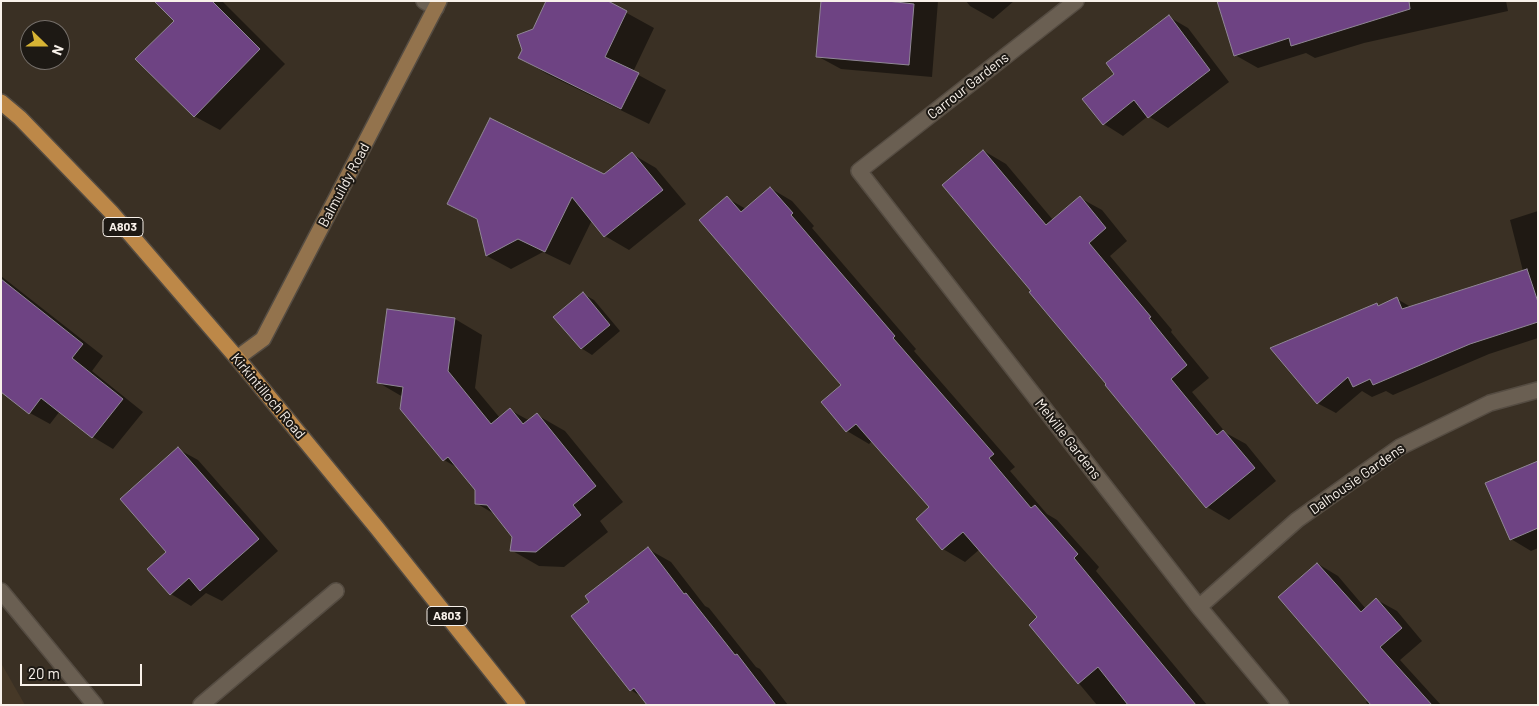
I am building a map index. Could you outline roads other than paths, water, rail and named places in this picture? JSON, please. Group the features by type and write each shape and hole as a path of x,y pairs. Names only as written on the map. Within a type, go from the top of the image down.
{"main road":[{"name":"Kirkintilloch Road","path":"1,102 20,118 110,212 237,358 377,528 518,705"}],"street":[{"name":"Carrour Gardens","path":"859,171 1076,1"},
{"name":"Balmuildy Road","path":"237,358 263,339 433,4"},
{"name":"Melville Gardens","path":"859,171 1199,607 1281,705"},
{"name":"Dalhousie Gardens","path":"1199,607 1297,520 1400,447 1490,403 1538,390"},
{"path":"1,591 95,705"},
{"path":"201,705 336,591"}]}
